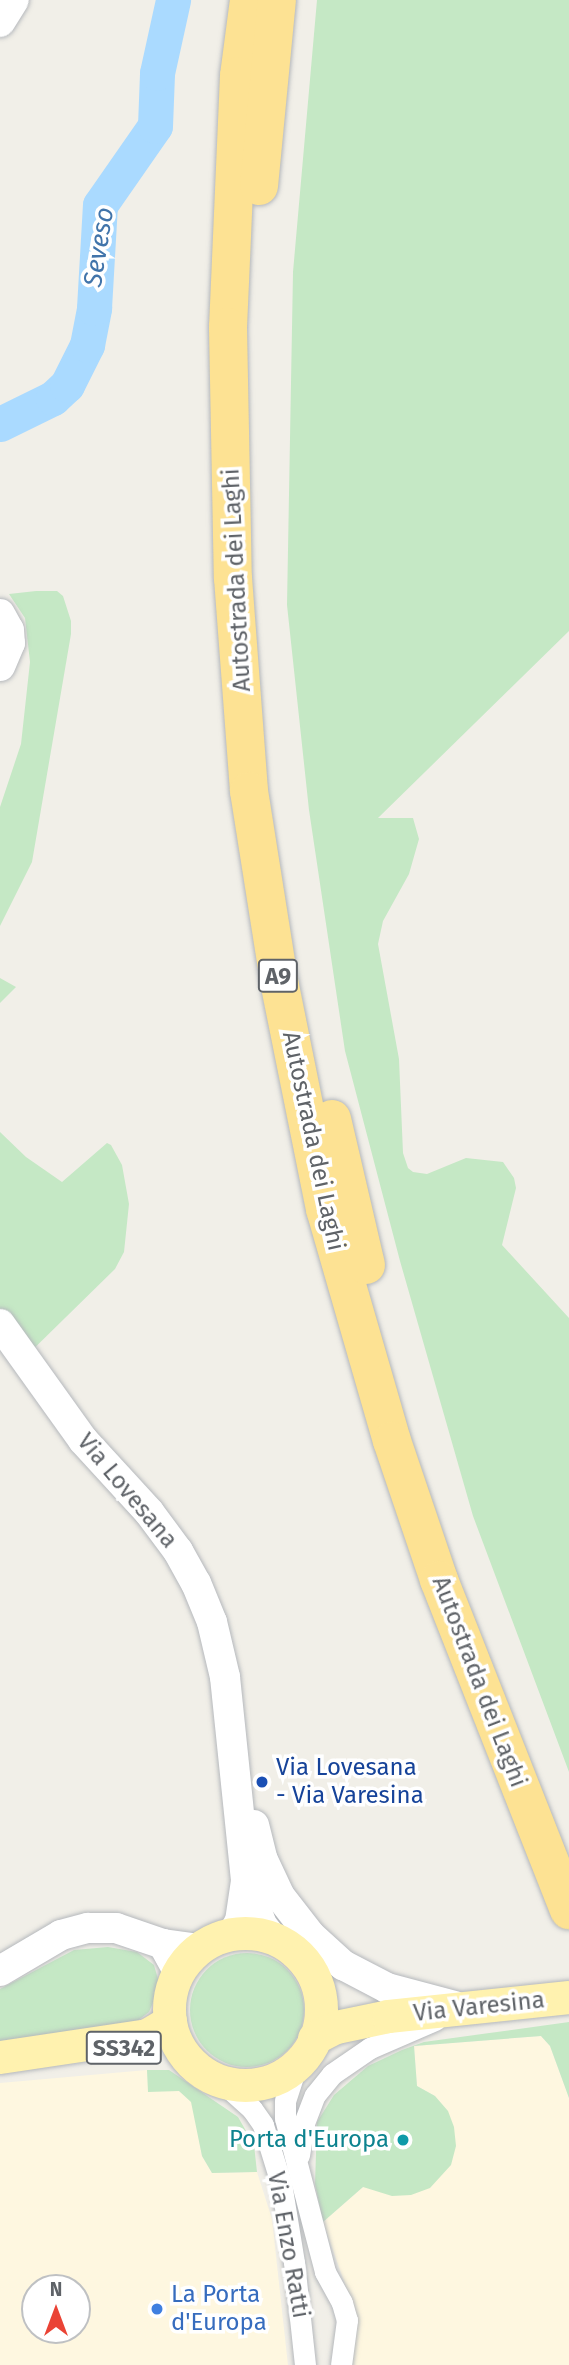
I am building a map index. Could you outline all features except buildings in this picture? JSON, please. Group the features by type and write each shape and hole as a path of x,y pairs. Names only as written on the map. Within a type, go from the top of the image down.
{"highway":[{"name":"Autostrada dei Laghi","path":"249,0 239,76 228,327 233,578 250,791 279,981 325,1209 393,1441 439,1580 569,1910"},
{"name":"Autostrada dei Laghi","path":"277,0 260,177 253,412 264,660 276,786 300,961 362,1250 409,1419 463,1580 569,1848"}],"main road":[{"path":"257,1934 272,1938 304,1961 317,1984 321,2014 305,2051 275,2078 249,2085 222,2082 191,2063 176,2036 170,1996 188,1961 214,1939 257,1934"},
{"name":"Via Varesina","path":"317,1984 337,2003 388,2016"},
{"name":"Via Varesina","path":"305,2051 336,2028 388,2016 569,1997"},
{"name":"SS342","path":"0,2057 64,2050 147,2035 176,2036"}],"street":[{"path":"0,22 14,0"},
{"path":"0,614 9,630 10,643 0,666"},
{"name":"Via Lovesana","path":"0,1324 83,1440 149,1512 178,1551 196,1583 212,1622 225,1677 246,1881 240,1921 232,1935"},
{"path":"231,1726 263,1860 279,1895 310,1935 343,1965 387,1988 465,2008"},
{"name":"Via Lovesana","path":"246,1881 262,1925 272,1938"},
{"path":"0,1972 61,1935 88,1928 116,1928 163,1944 188,1961"},
{"name":"Via Enzo Ratti","path":"299,2171 304,2123 315,2095 332,2074 370,2048 465,2008"},
{"name":"Via Enzo Ratti","path":"304,2342 312,2348 343,2355 347,2320 342,2303 325,2272 285,2118 285,2100 305,2051"},
{"name":"Via Enzo Ratti","path":"222,2082 252,2109 263,2125 287,2216 306,2365"}],"shaded area":[{"path":"541,2036 550,2046 569,2098 569,2365 349,2365 357,2318 323,2222 363,2187 435,2096 417,2086 414,2046"},
{"path":"147,2070 149,2091 179,2091 192,2102 202,2156 212,2173 257,2172 272,2219 288,2365 0,2365 0,2083"}],"green space":[{"path":"317,0 569,0 569,631 378,818 413,818 419,839 409,874 383,921 378,944 399,1059 403,1153 408,1168 413,1172 427,1174 466,1158 503,1162 514,1178 516,1188 502,1245 569,1318 569,1772 473,1516 400,1261 345,1051 309,810 287,605 293,272"},
{"path":"57,591 63,596 71,621 71,634 32,862 0,926 0,807 21,744 30,662 25,618 9,594"},
{"path":"0,978 16,987 0,1003"},
{"path":"0,1132 26,1157 62,1182 107,1143 111,1145 122,1165 129,1204 124,1252 115,1269 15,1367 0,1342"},
{"path":"108,1947 137,1952 154,1965 160,1986 149,2012 129,2027 0,2044 0,1989 74,1950"},
{"path":"247,1953 269,1957 288,1969 300,1988 304,2010 300,2032 288,2051 269,2063 247,2067 225,2063 206,2051 194,2032 190,2010 194,1988 206,1969 225,1957"},
{"path":"569,2022 569,2098 550,2046 541,2036 414,2046 417,2086 435,2096 448,2111 454,2127 456,2146 451,2165 430,2188 411,2195 392,2196 363,2187 323,2222 315,2184 317,2122 334,2095 368,2066 402,2050 424,2042"},
{"path":"147,2070 169,2070 238,2117 254,2145 257,2172 212,2173 202,2156 191,2102 179,2091 148,2092"}],"waterway":[{"name":"Seveso","path":"0,424 53,398 67,385 87,345 94,308 100,205 155,126 157,73 173,0"}],"place":[{"name":"Via Lovesana - Via Varesina","path":"262,1782"},
{"name":"Porta d'Europa","path":"403,2140"},
{"name":"La Porta d'Europa","path":"157,2309"}]}
